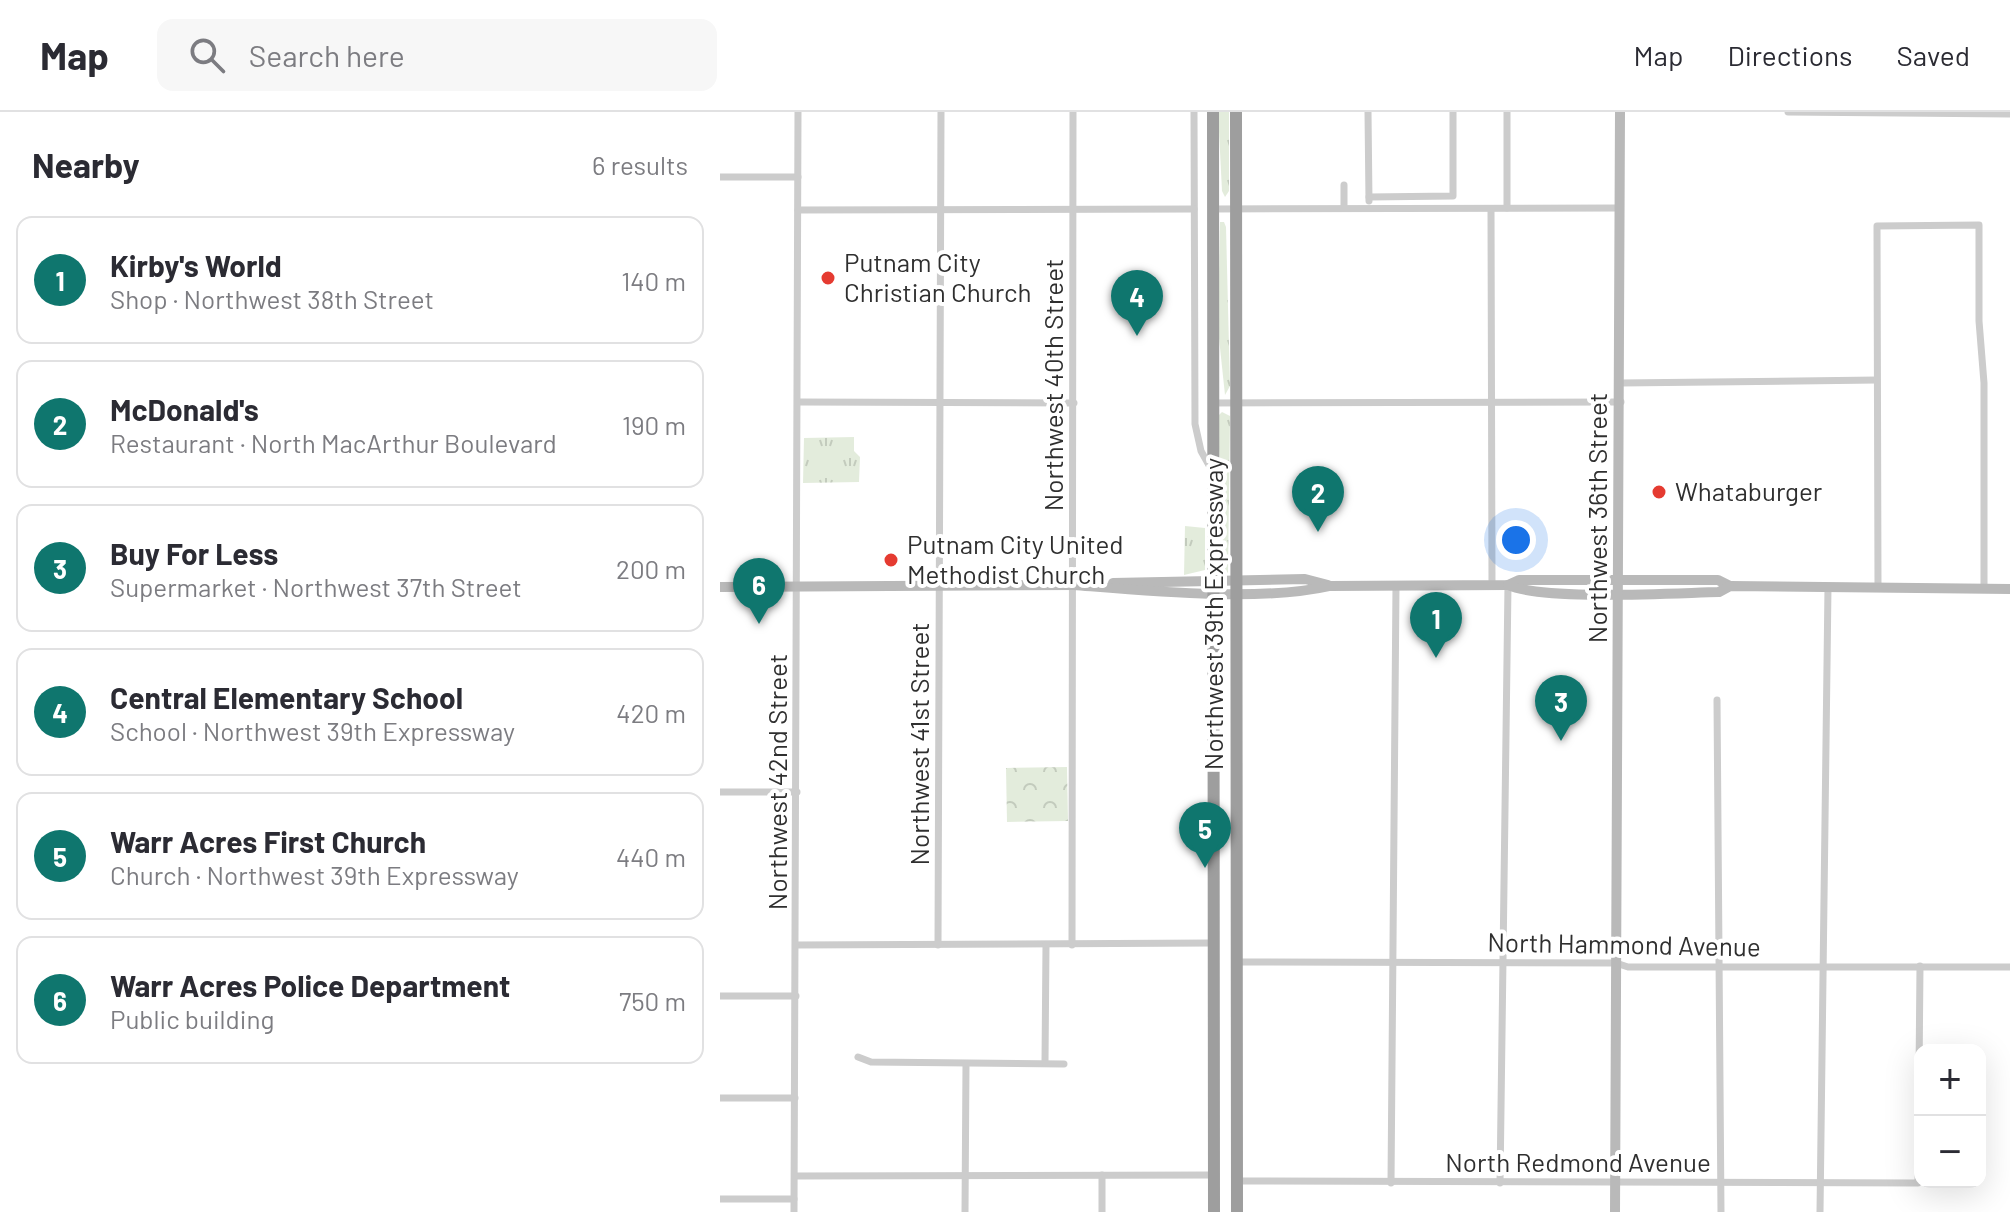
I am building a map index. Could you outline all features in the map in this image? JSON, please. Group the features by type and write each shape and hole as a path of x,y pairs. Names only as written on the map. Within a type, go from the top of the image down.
{"highway":[{"name":"Northwest 39th Expressway","path":"1213,112 1214,1212"},
{"name":"Northwest 39th Expressway","path":"1236,112 1237,1212"},
{"path":"1213,943 1236,943"},
{"path":"1213,962 1237,962"},
{"path":"1214,1064 1237,1065"},
{"path":"1213,1175 1237,1181"}],"main road":[{"name":"Northwest 36th Street","path":"1615,1212 1621,592 1620,112"},
{"path":"720,587 1236,585 1305,592 1330,586 1508,585 1519,580 1621,578 1718,580 1730,586 2010,589"},
{"path":"1508,585 1520,591 1621,592 1719,592 1730,586"}],"street":[{"name":"Northwest 42nd Street","path":"794,1212 799,586 798,112"},
{"name":"Northwest 41st Street","path":"938,945 941,112"},
{"name":"Northwest 40th Street","path":"1072,945 1073,112"},
{"name":"Northwest 39th Expressway","path":"1194,112 1195,424 1201,451 1212,470"},
{"path":"1368,112 1369,208"},
{"path":"1453,112 1453,209"},
{"path":"1507,112 1507,208"},
{"path":"1788,112 2010,114"},
{"path":"720,177 798,177"},
{"path":"1344,185 1344,208"},
{"path":"1369,197 1453,196"},
{"path":"1214,209 1620,208"},
{"path":"798,210 1194,209"},
{"path":"1491,209 1492,585"},
{"path":"1878,588 1877,226 1979,225 1979,321 1984,383 1984,588"},
{"path":"1621,383 1877,380"},
{"path":"799,402 1074,403"},
{"path":"1212,403 1621,402"},
{"path":"1391,1183 1396,585"},
{"path":"1500,1183 1508,585"},
{"path":"1820,1212 1828,587"},
{"path":"1717,700 1721,1212"},
{"path":"720,792 797,792"},
{"path":"796,945 1213,943"},
{"path":"1045,1063 1046,945"},
{"name":"North Hammond Avenue","path":"1237,962 1616,963 1628,967 1823,969 2010,967"},
{"name":"North Redmond Avenue","path":"1237,1181 1918,1183 1920,966"},
{"path":"720,996 796,996"},
{"path":"858,1057 871,1062 1064,1064"},
{"path":"965,1212 966,1064"},
{"path":"720,1098 795,1098"},
{"path":"1102,1175 1102,1212"},
{"path":"795,1176 1213,1175"},
{"path":"720,1199 794,1199"}],"green space":[{"path":"1218,112 1229,112 1229,191 1225,197 1222,191"},
{"path":"1220,222 1224,222 1226,227 1230,386 1225,395 1218,329"},
{"path":"1222,412 1230,416 1228,573 1223,568 1218,416"},
{"path":"854,437 854,451 860,457 859,482 803,483 804,438"},
{"path":"1185,526 1205,528 1205,570 1184,575"},
{"path":"1067,767 1068,821 1007,822 1006,768"}],"place":[{"name":"Putnam City Christian Church","path":"828,278"},
{"name":"Central Elementary School","path":"1137,336"},
{"name":"Whataburger","path":"1659,492"},
{"name":"McDonald's","path":"1318,532"},
{"name":"Putnam City United Methodist Church","path":"891,560"},
{"name":"Warr Acres Police Department","path":"759,624"},
{"name":"Kirby's World","path":"1436,658"},
{"name":"Buy For Less","path":"1561,741"},
{"name":"Warr Acres First Church","path":"1205,868"}]}
